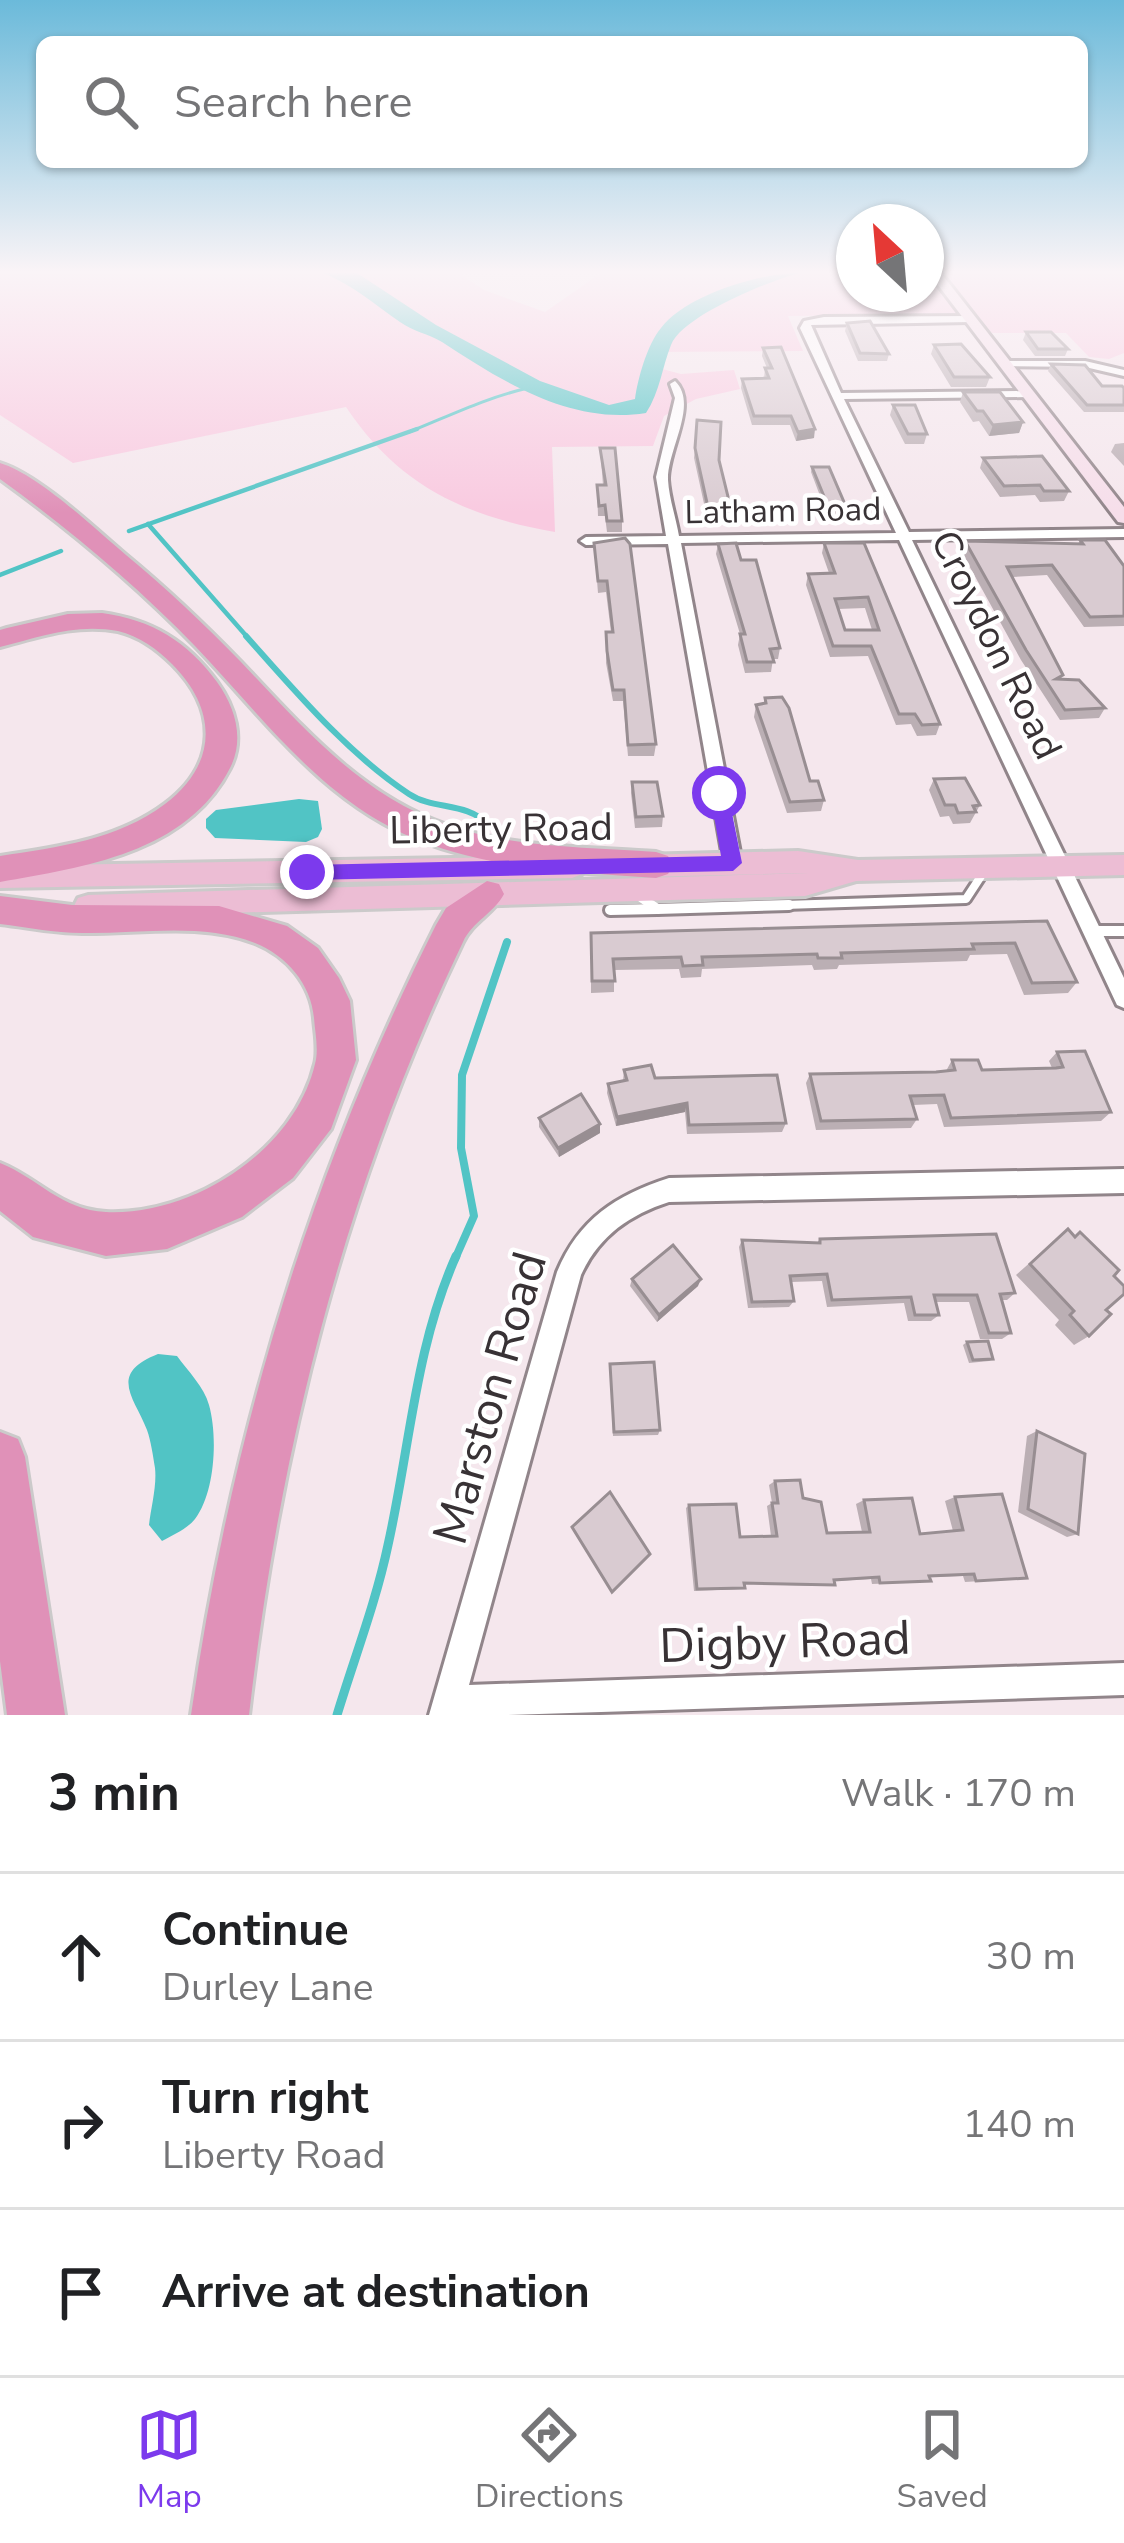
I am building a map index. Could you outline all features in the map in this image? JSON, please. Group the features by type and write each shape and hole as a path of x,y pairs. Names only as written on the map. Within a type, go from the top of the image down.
{"highway":[{"path":"0,469 124,565 206,641 307,753 368,802 471,844 656,865"},
{"path":"0,639 76,621 119,623 149,633 176,652 205,684 220,709 225,736 209,778 184,805 149,830 97,851 0,873"},
{"path":"220,1715 234,1598 310,1278 337,1196 448,934 458,918 487,893"},
{"path":"0,909 76,919 179,918 264,932 300,953 321,979 337,1034 329,1080 306,1129 266,1174 212,1211 147,1232 86,1234 33,1217 0,1184"},
{"path":"0,1457 36,1715"}],"main road":[{"name":"Liberty Road","path":"0,873 798,861 858,871 1124,865"},
{"name":"Liberty Road","path":"0,909 487,893 619,900 805,885 858,871"}],"street":[{"name":"Croydon Road","path":"817,353 1065,866 1124,999"},
{"path":"995,353 1124,518"},
{"path":"1003,363 1084,364 1124,373"},
{"path":"675,384 680,398 662,477 733,863"},
{"path":"838,396 1028,394"},
{"name":"Latham Road","path":"586,541 1124,533"},
{"name":"Marston Road","path":"448,1708 569,1272 581,1244 616,1211 669,1190 1124,1181"},
{"name":"Digby Road","path":"448,1708 1124,1679"}],"lane":[{"path":"619,900 657,909 966,899 987,868"},
{"path":"619,900 657,909"},
{"path":"1095,932 1124,931"}],"shaded area":[{"path":"0,353 650,353 647,365 681,374 734,370 740,389 696,399 664,416 653,446 552,447 555,532 491,517 436,493 388,457 346,407 73,463 0,415"},
{"path":"1085,353 1124,353 1109,359 1089,357"}],"water":[{"path":"459,353 488,353 540,381 609,405 635,399 648,353 669,353 646,413 591,413 539,397"},
{"path":"299,799 318,801 322,829 318,837 306,842 215,838 206,828 206,819 216,810"},
{"path":"158,1354 177,1356 203,1392 212,1418 214,1448 202,1508 188,1526 162,1541 149,1525 155,1489 151,1444 129,1388 133,1370"}],"building":[{"path":"765,353 784,353 815,429 798,432 791,416 754,416 742,379 769,378 765,368 772,368"},
{"path":"939,353 969,353 990,377 954,377"},
{"path":"1051,364 1085,365 1102,386 1124,388 1124,405 1087,405"},
{"path":"963,392 1000,392 1023,422 993,425"},
{"path":"893,405 915,405 927,434 908,434"},
{"path":"697,420 721,422 719,460 731,509 709,512 695,448"},
{"path":"600,448 615,448 622,521 607,521 605,505 599,506 597,485 606,485"},
{"path":"1042,456 1069,491 1044,491 1040,485 1004,486 983,458"},
{"path":"812,467 829,467 850,516 832,516"},
{"path":"625,538 630,544 656,744 628,745 624,690 613,690 607,651 606,632 613,632 607,581 598,581 594,543"},
{"path":"1080,540 1105,540 1124,566 1124,616 1090,617 1052,565 1007,567 1063,675 1056,679 1079,680 1105,708 1065,710 965,541 1083,544"},
{"path":"736,543 741,560 756,560 780,648 770,649 774,662 747,662 740,634 745,634 718,544"},
{"path":"824,543 864,543 940,724 922,725 915,714 899,714 871,646 833,646 808,574 835,573","holes":["868,597 879,630 845,630 835,599"]},
{"path":"782,697 810,781 818,781 824,800 790,802 756,705 766,703 765,698"},
{"path":"965,778 980,805 973,806 976,812 958,813 955,805 945,805 934,779"},
{"path":"632,782 657,782 663,816 636,817"},
{"path":"1047,921 1077,982 1032,983 1015,943 972,944 974,949 841,953 842,958 818,958 817,954 702,957 703,965 683,966 681,957 613,959 615,981 592,981 591,933"},
{"path":"1085,1051 1111,1112 951,1118 944,1095 910,1096 917,1119 821,1121 810,1074 955,1070 952,1060 978,1060 982,1070 1056,1068 1063,1067 1057,1052"},
{"path":"651,1065 655,1078 777,1075 786,1123 689,1125 687,1103 617,1117 608,1084 627,1080 624,1070"},
{"path":"581,1094 600,1124 558,1148 539,1118"},
{"path":"1068,1229 1075,1237 1080,1232 1119,1270 1114,1276 1124,1286 1124,1294 1106,1310 1111,1314 1089,1336 1070,1315 1074,1311 1030,1264"},
{"path":"996,1234 1015,1293 1000,1294 1011,1333 989,1333 977,1295 934,1295 939,1315 915,1315 911,1297 832,1300 827,1274 790,1276 794,1301 752,1302 742,1240 820,1243 820,1239"},
{"path":"673,1245 701,1279 659,1315 632,1279"},
{"path":"988,1341 993,1359 973,1360 967,1342"},
{"path":"654,1362 660,1430 614,1432 610,1364"},
{"path":"1037,1431 1085,1454 1078,1534 1028,1509"},
{"path":"800,1480 803,1498 821,1502 827,1533 870,1532 864,1500 912,1498 920,1534 963,1530 955,1497 1002,1494 1027,1578 976,1581 974,1574 880,1583 879,1577 834,1580 835,1585 744,1583 745,1588 697,1589 689,1505 736,1504 740,1537 777,1536 772,1503 778,1503 775,1481"},
{"path":"610,1492 650,1554 612,1592 572,1527"}],"waterway":[{"path":"412,431 528,388"},
{"path":"412,431 417,429"},
{"path":"148,524 412,431"},
{"path":"129,531 148,524"},
{"path":"148,524 249,639"},
{"path":"0,575 61,551"},
{"path":"246,636 323,720 386,778 418,799 470,812 487,824"},
{"path":"455,1259 474,1216 461,1148 462,1075 507,942"},
{"path":"337,1715 383,1566 422,1362 456,1256"}],"route":[{"path":"307,872 733,863 719,793"}]}
